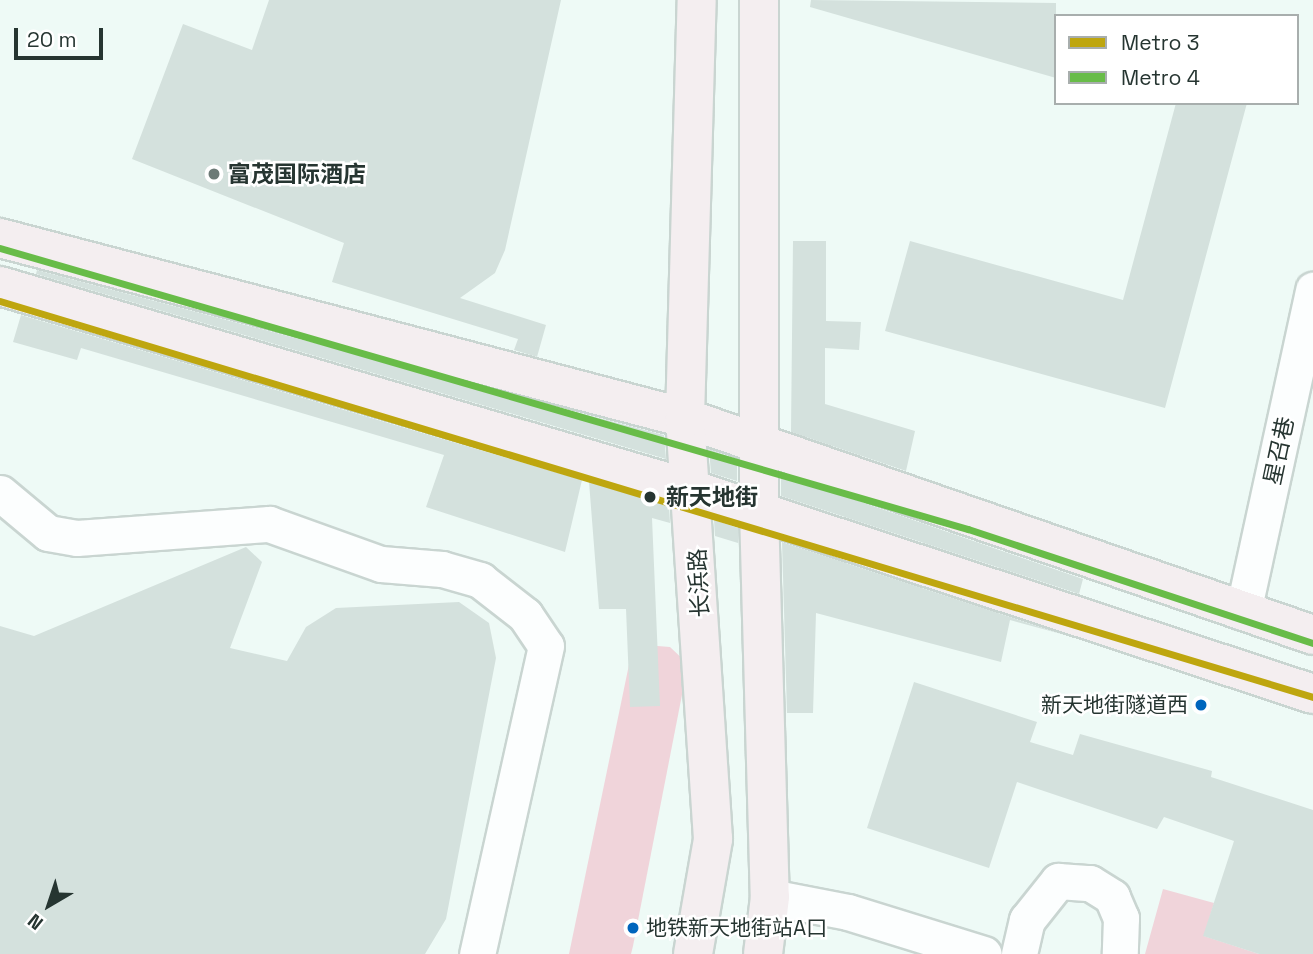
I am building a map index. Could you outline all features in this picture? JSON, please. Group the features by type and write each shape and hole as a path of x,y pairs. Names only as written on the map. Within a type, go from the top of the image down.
{"main road":[{"name":"长浜路","path":"693,954 713,839 694,490 685,418 697,0"},
{"path":"759,0 764,447 759,511 770,897 762,954"},
{"path":"0,238 685,418 1313,635"},
{"path":"0,286 694,490 1313,694"}],"street":[{"name":"星召巷","path":"1243,612 1313,290"},
{"path":"0,493 48,533 77,538 269,524 381,564 442,569 480,580 525,615 546,646 477,954"},
{"path":"1019,954 1027,920 1058,881 1090,883 1112,897 1121,918 1120,954"},
{"path":"770,897 848,912 984,954"}],"shaded area":[{"path":"645,645 670,647 688,664 633,946 631,954 569,954 631,655"},
{"path":"1163,889 1214,903 1204,936 1259,954 1145,954"}],"building":[{"path":"269,0 561,0 505,250 495,273 460,298 546,325 537,357 514,350 518,339 332,282 344,243 132,159 183,24 252,50"},
{"path":"811,0 1056,3 1054,77 810,7"},
{"path":"1175,105 1246,105 1165,408 885,331 910,241 1123,300"},
{"path":"793,241 826,241 826,321 861,322 859,350 825,348 825,404 915,431 906,471 791,432"},
{"path":"37,270 664,435 666,459 36,274"},
{"path":"21,315 582,480 565,552 426,507 444,455 81,348 77,360 13,342"},
{"path":"709,449 737,459 737,481 711,473"},
{"path":"781,474 1083,579 1079,594 781,496"},
{"path":"589,482 669,506 670,523 652,518 660,706 630,707 626,609 599,609"},
{"path":"714,520 738,528 738,543 715,536"},
{"path":"782,542 1065,635 1010,620 1001,662 816,613 813,713 787,713"},
{"path":"246,547 262,562 230,648 287,661 306,627 336,608 459,602 489,623 496,658 446,919 425,954 0,954 0,626 34,636"},
{"path":"914,682 1037,722 1030,742 1073,755 1080,734 1212,771 1211,777 1313,810 1313,954 1259,954 1203,936 1234,841 1164,817 1157,829 1017,782 989,868 867,828"}],"metro line":[{"name":"4","path":"0,248 968,529 1313,643"},
{"name":"3","path":"0,301 1313,697"}],"place":[{"name":"富茂国际酒店","path":"214,174"},
{"name":"新天地街","path":"650,497"},
{"name":"新天地街隧道西","path":"1201,705"},
{"name":"地铁新天地街站A口","path":"633,928"}]}
